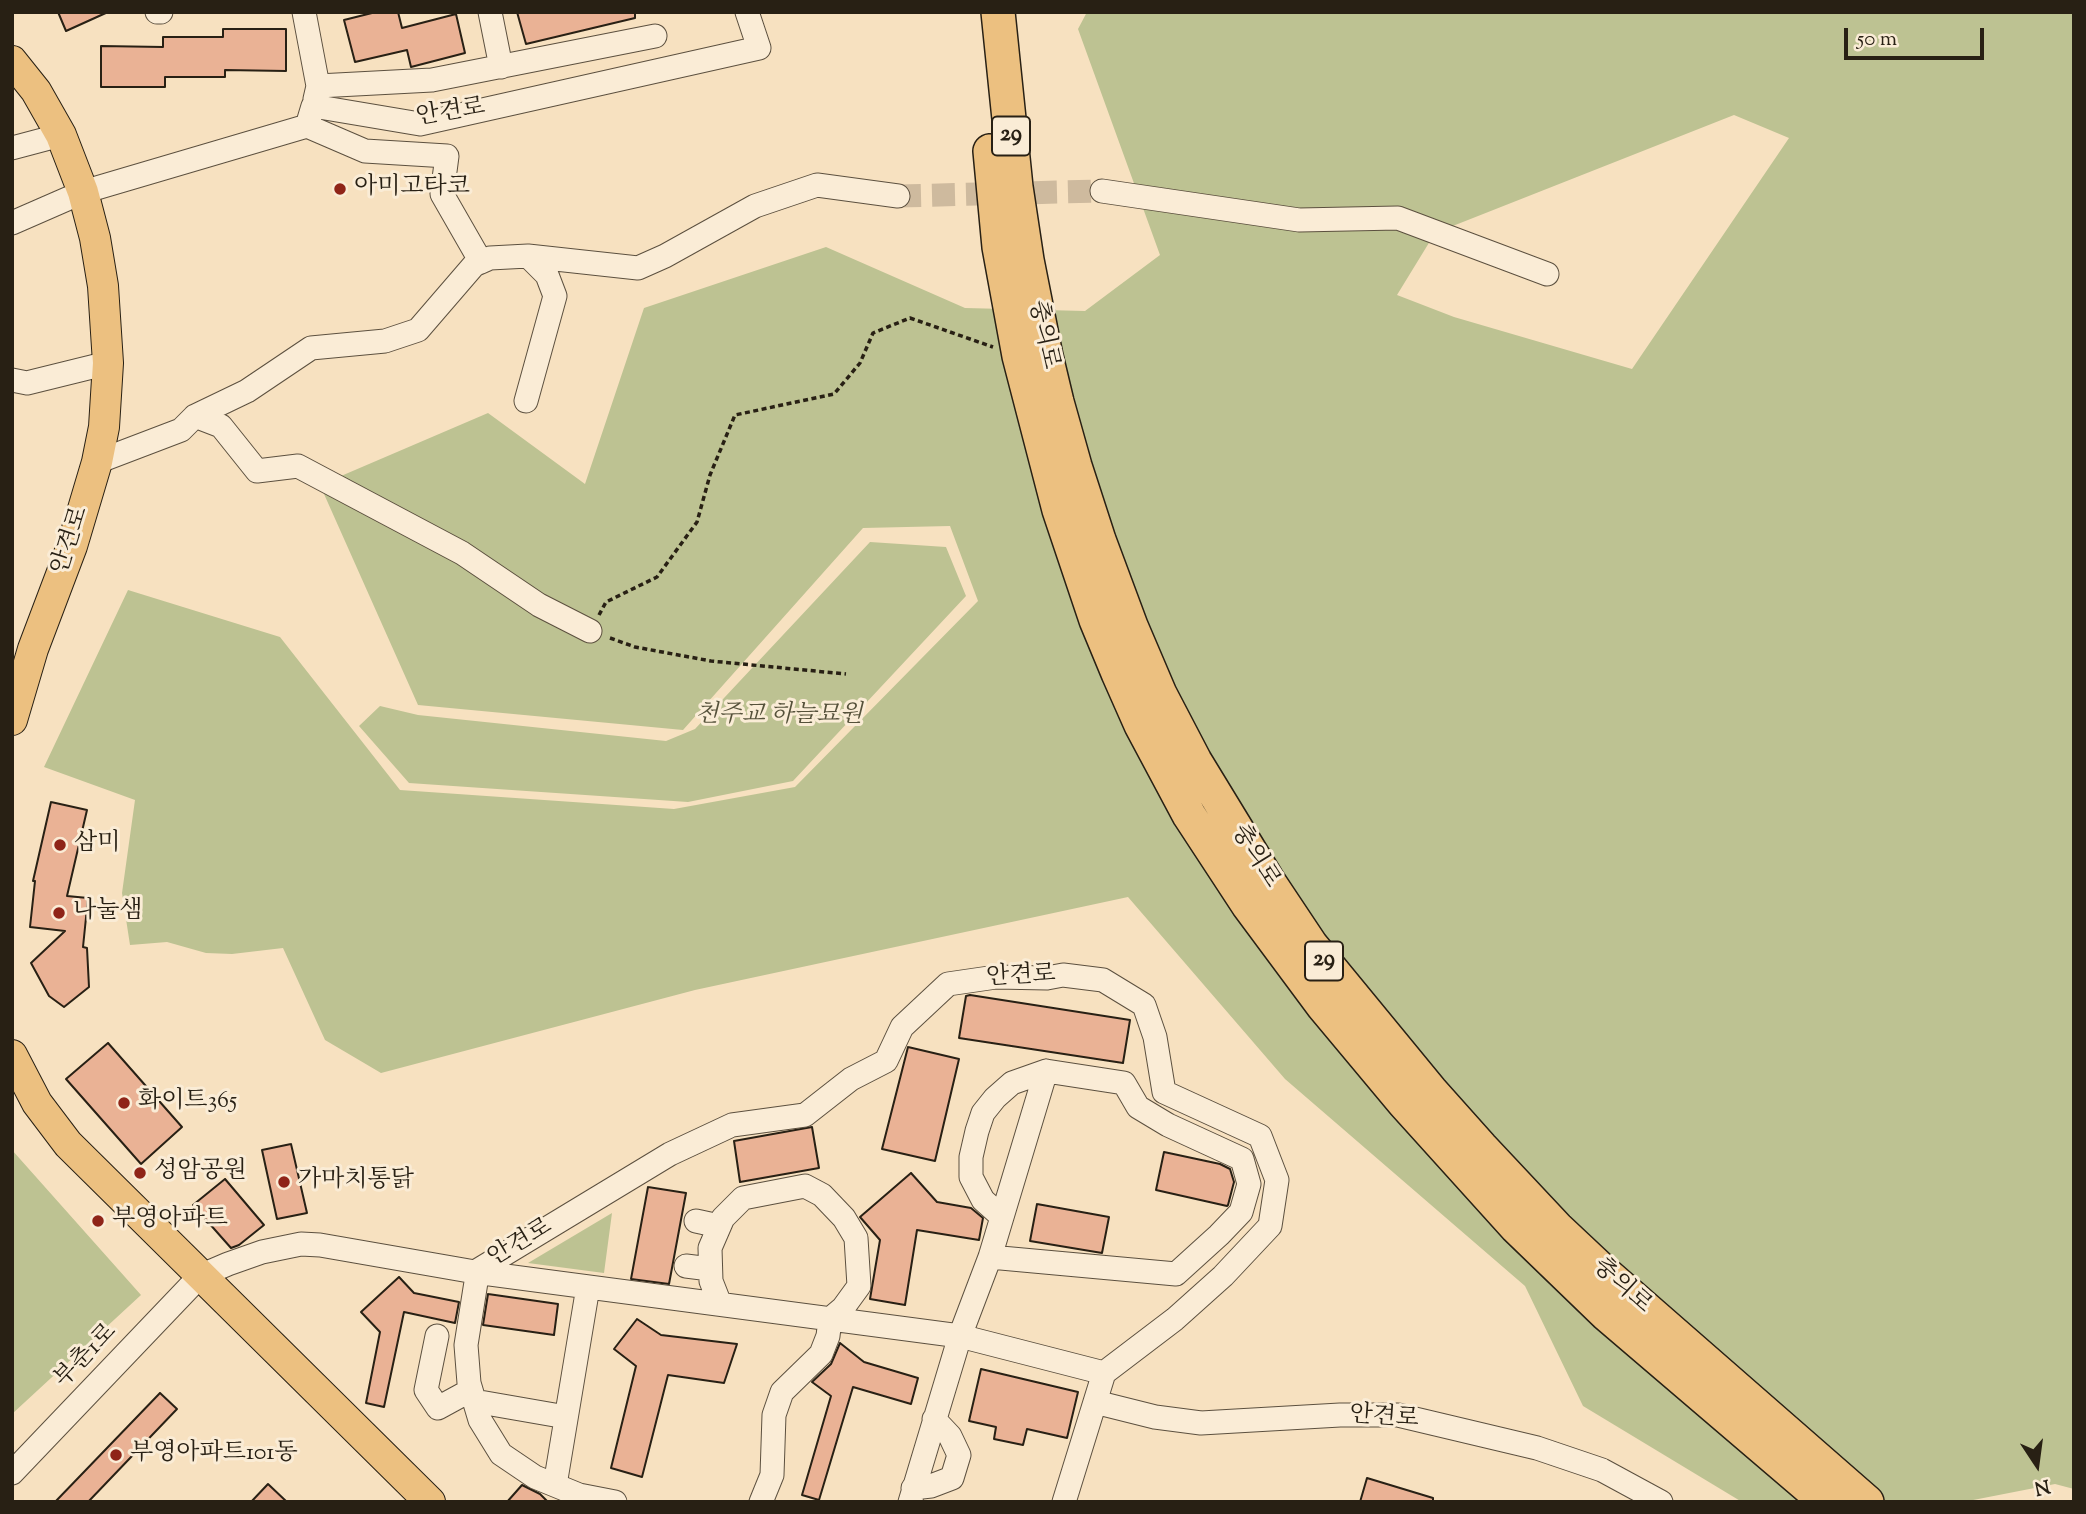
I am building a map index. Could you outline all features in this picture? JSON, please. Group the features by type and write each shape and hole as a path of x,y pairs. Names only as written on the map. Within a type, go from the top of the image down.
{"highway":[{"name":"충의로","path":"976,12 999,247 1019,356 1062,521 1096,620 1118,673 1141,725 1189,815 1270,936 1356,1047 1516,1227 1606,1314 1826,1502"},
{"name":"충의로","path":"998,12 1024,236 1054,390 1075,466 1131,626 1160,694 1195,761 1311,945 1431,1091 1481,1147 1557,1228 1606,1274 1867,1502"}],"main road":[{"name":"안견로","path":"12,61 36,91 61,135 83,191 103,286 108,363 104,427 97,462 72,546 33,649 12,720"},
{"path":"12,1055 20,1088 68,1144 430,1502"}],"street":[{"path":"304,12 313,106 365,151 447,156 442,194 481,262"},
{"path":"490,12 501,67"},
{"name":"안견로","path":"83,191 313,106 420,124 759,48 747,12"},
{"path":"313,106 432,79 655,36"},
{"path":"12,148 61,135"},
{"path":"97,462 181,430 195,416 247,391 311,348 385,341 418,330 474,265 490,258 528,256 638,268 666,256 755,206 817,186 898,196"},
{"path":"12,223 83,191"},
{"path":"1102,191 1299,220 1398,218 1547,274"},
{"path":"526,401 555,296 547,275 528,256"},
{"path":"12,380 27,383 108,363"},
{"path":"195,416 221,426 257,471 298,466 462,552 539,605 590,631"},
{"name":"안견로","path":"200,1276 262,1252 310,1244 475,1272 960,1336 1104,1373 1175,1320 1223,1276 1270,1226 1277,1180 1260,1136 1164,1092 1155,1037 1144,1005 1103,981 1063,975 1047,978 996,977 948,984 902,1027 886,1061 851,1079 805,1115 732,1125 670,1154 475,1272"},
{"path":"911,1495 960,1336 990,1257 1046,1071"},
{"path":"990,1257 1175,1274 1219,1236 1241,1212 1249,1184 1242,1159 1168,1125 1138,1107 1124,1083 1046,1071 1012,1083 983,1113 977,1131 971,1157 971,1177 984,1199 1002,1217"},
{"path":"720,1304 710,1281 710,1248 723,1218 743,1198 805,1186 822,1195 844,1218 856,1238 859,1286 844,1308 830,1319 828,1336 821,1354 782,1392 774,1415 772,1475 761,1502"},
{"path":"696,1221 719,1226"},
{"path":"686,1266 710,1269"},
{"path":"475,1272 476,1282 466,1345 472,1395 480,1420 501,1454 535,1477 579,1495 608,1501"},
{"name":"부춘1로","path":"12,1473 200,1276"},
{"path":"555,1485 588,1287"},
{"path":"437,1336 422,1365 426,1390 438,1408 472,1395 566,1417"},
{"path":"1064,1502 1104,1373"},
{"name":"안견로","path":"1095,1402 1155,1417 1201,1423 1340,1415 1398,1415 1537,1448 1602,1470 1661,1502"},
{"path":"911,1495 952,1478 956,1466 959,1455 950,1436 934,1419"}],"path":[{"path":"846,674 711,661 635,647 590,631 606,602 657,578 697,522 710,475 735,415 834,394 860,363 873,333 910,318 1019,356"}],"green space":[{"path":"1087,12 2074,12 2074,1489 2055,1484 1963,1502 1742,1502 1583,1406 1525,1286 1285,1079 1128,897 695,990 381,1073 325,1040 283,948 232,954 206,953 167,942 130,945 122,893 135,800 44,767 128,590 280,637 400,790 674,809 795,787 978,601 950,526 863,528 683,730 418,705 320,485 488,413 585,484 644,308 826,247 965,308 1085,311 1160,255 1078,29","holes":["1734,115 1789,138 1632,369 1454,317 1397,295 1435,233"]},
{"name":"천주교 하늘묘원","path":"870,542 946,547 966,596 793,781 688,802 409,783 359,726 380,706 418,715 666,741 695,729"},
{"path":"12,1150 141,1295 12,1414"},
{"path":"612,1213 604,1273 528,1263"}],"building":[{"path":"58,12 108,12 66,31"},
{"path":"376,12 398,12 402,28 456,14 465,53 411,67 407,50 355,62 344,20"},
{"path":"517,12 635,12 635,18 526,44"},
{"path":"223,29 286,29 286,71 225,70 225,77 165,77 165,87 101,87 101,46 163,47 163,37 223,37"},
{"path":"51,802 87,810 67,896 88,898 83,947 87,948 89,987 64,1007 49,996 31,963 65,931 30,927 33,881"},
{"path":"966,996 1130,1020 1123,1063 959,1038"},
{"name":"화이트365","path":"108,1043 182,1127 141,1164 66,1079"},
{"path":"908,1047 959,1059 935,1161 882,1149"},
{"path":"812,1127 819,1168 740,1182 734,1141"},
{"name":"가마치통닭","path":"291,1144 307,1213 277,1219 262,1150"},
{"path":"1164,1152 1220,1164 1230,1169 1234,1182 1228,1205 1156,1190"},
{"path":"911,1173 937,1202 971,1208 983,1218 979,1240 917,1230 905,1305 870,1299 880,1240 860,1217"},
{"path":"225,1179 264,1225 239,1245 231,1248 193,1205"},
{"path":"648,1187 686,1193 669,1284 631,1279"},
{"path":"1037,1204 1109,1217 1102,1253 1030,1241"},
{"path":"399,1277 414,1293 459,1302 455,1323 404,1312 384,1407 366,1403 380,1332 361,1312"},
{"path":"488,1294 558,1304 554,1335 483,1325"},
{"path":"637,1319 661,1335 737,1344 724,1383 668,1375 642,1477 611,1468 636,1366 614,1349"},
{"path":"840,1343 864,1362 918,1378 911,1404 853,1387 819,1500 802,1495 831,1396 812,1382 831,1364"},
{"path":"981,1369 1078,1392 1067,1438 1027,1429 1023,1445 994,1439 996,1427 969,1421"},
{"name":"부영아파트101동","path":"160,1393 177,1409 88,1502 55,1502"},
{"path":"1367,1478 1433,1498 1433,1502 1360,1502"},
{"path":"268,1484 287,1502 251,1502"},
{"path":"522,1485 540,1494 548,1502 507,1502"}],"tunnel":[{"path":"898,196 1102,191"}],"place":[{"name":"아미고타코","path":"340,189"},
{"name":"삼미","path":"60,845"},
{"name":"나눌샘","path":"59,913"},
{"name":"화이트365","path":"124,1103"},
{"name":"성암공원","path":"140,1173"},
{"name":"가마치통닭","path":"284,1182"},
{"name":"부영아파트","path":"98,1221"},
{"name":"부영아파트101동","path":"116,1455"}]}
